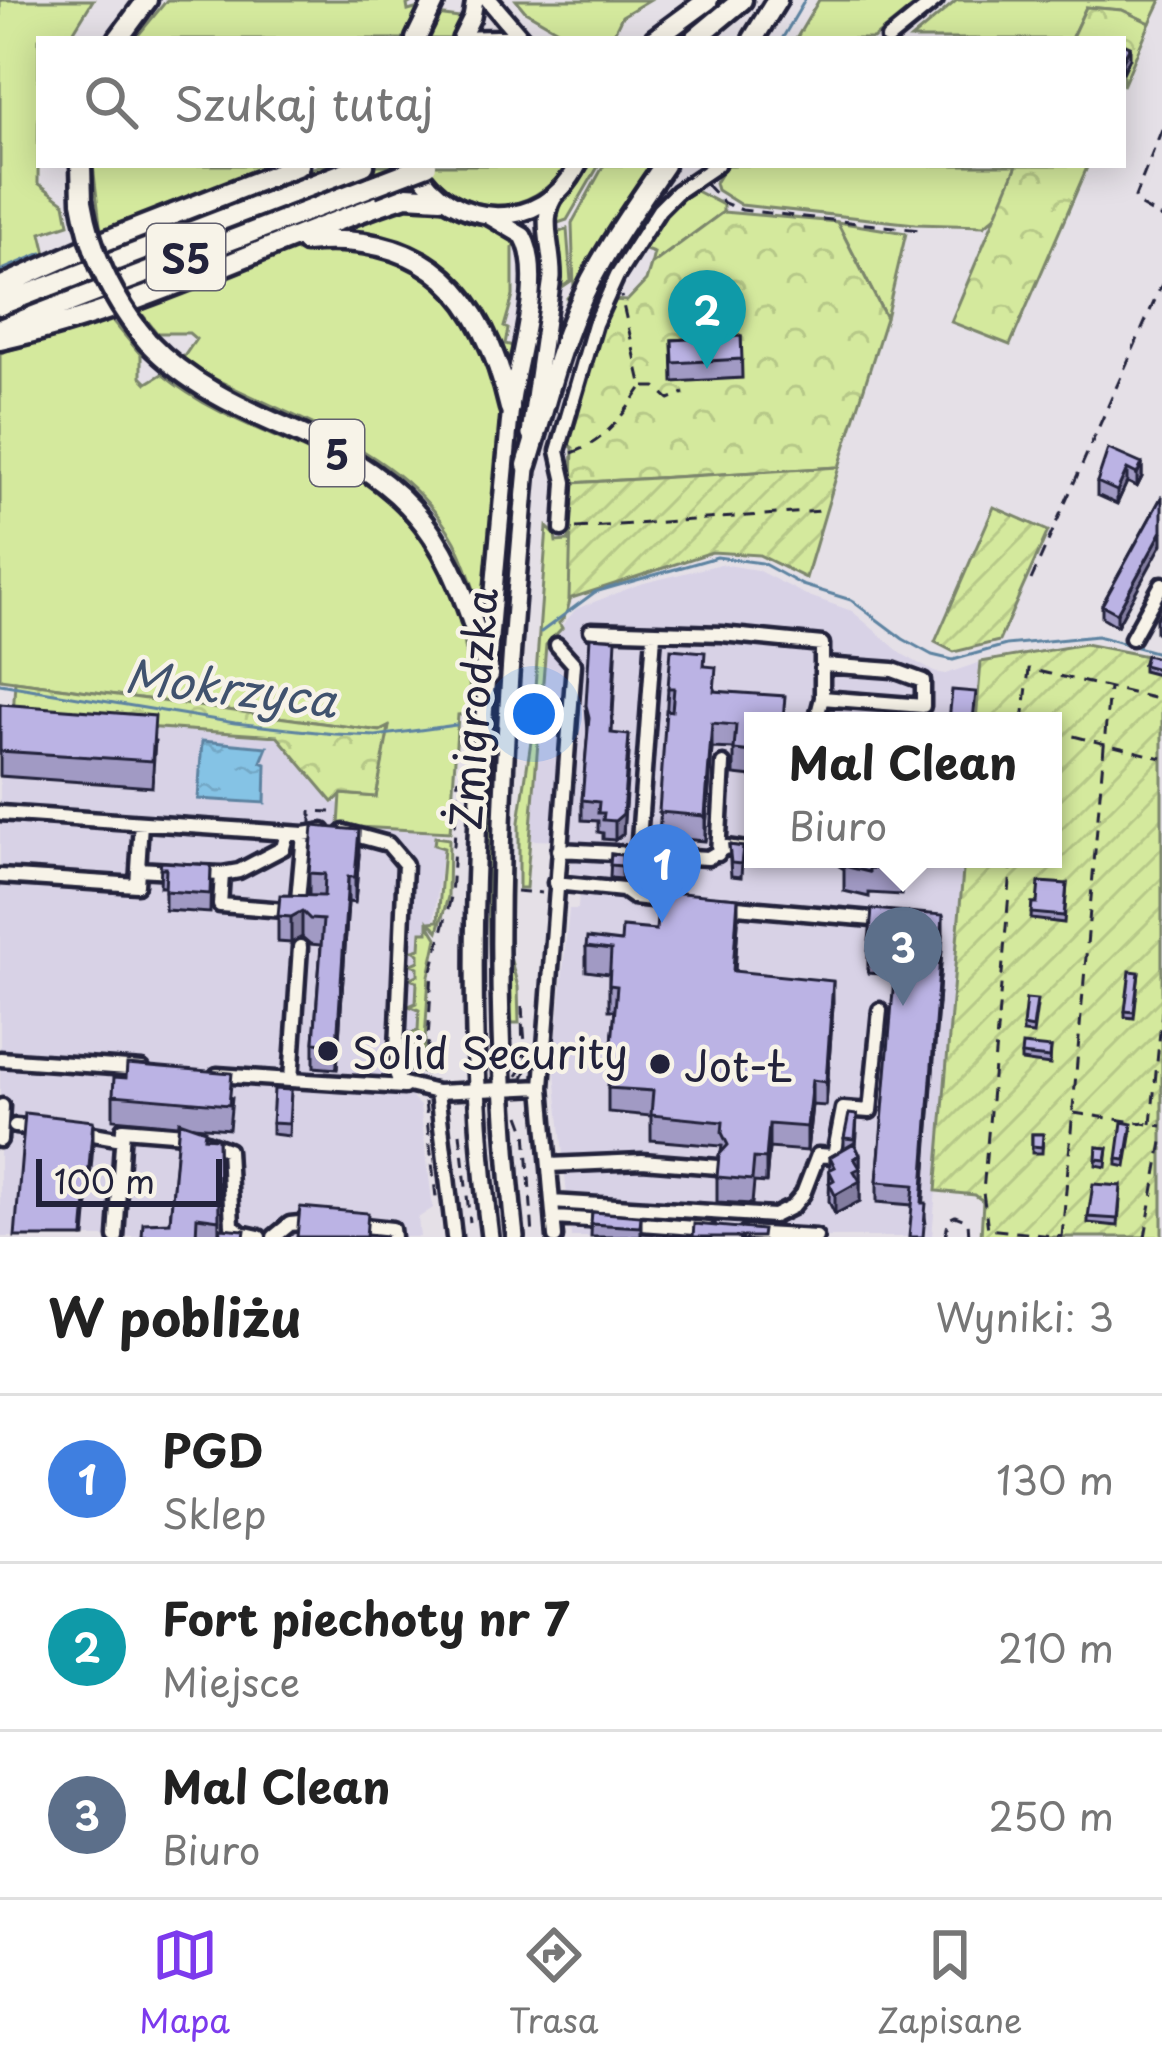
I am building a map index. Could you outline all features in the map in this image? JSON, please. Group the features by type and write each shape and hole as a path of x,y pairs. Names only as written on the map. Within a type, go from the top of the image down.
{"highway":[{"path":"120,36 147,0"},
{"path":"417,36 435,0"},
{"path":"659,36 708,0"},
{"path":"699,36 742,0"},
{"path":"755,36 777,0"},
{"name":"5","path":"81,168 82,201 99,266 130,321 200,386 357,464 413,505 456,574 489,674"},
{"path":"0,287 290,168"},
{"name":"S5","path":"0,305 356,168"},
{"name":"S5","path":"0,329 420,168"},
{"path":"527,465 581,300 622,226 662,168"},
{"path":"0,340 90,316 406,196 441,198"},
{"path":"283,245 323,240 370,243 432,270 458,292 488,333 510,408"}],"main road":[{"path":"462,36 475,0"},
{"path":"489,0 519,36"},
{"path":"418,168 441,198 489,217 532,210 559,192 576,168"},
{"name":"Żmigrodzka","path":"515,1237 497,986 500,810 527,465 552,277 546,216 549,202 559,192"},
{"name":"Żmigrodzka","path":"489,217 523,236 532,260 510,408 475,900 478,1091 490,1237"}],"street":[{"path":"892,36 936,0"},
{"path":"567,529 559,457 585,351 616,276 659,210 713,168"},
{"path":"1132,638 1162,584"},
{"path":"591,630 722,634 822,644 818,712"},
{"path":"638,854 654,634"},
{"path":"555,1237 542,1088 574,664 557,645"},
{"path":"822,698 923,706 926,687 923,681 893,670 824,665"},
{"path":"718,854 723,764"},
{"path":"0,813 287,833 344,832 393,847 406,868 396,1073 408,1088"},
{"path":"0,876 137,885 141,823"},
{"path":"222,874 220,905 297,911 307,832"},
{"path":"138,869 239,871 284,848 287,833"},
{"path":"559,850 709,857 726,847 744,849"},
{"path":"555,888 623,890 633,897 690,903"},
{"path":"712,904 900,922"},
{"path":"291,1080 300,947"},
{"path":"552,1202 774,1216 793,1207 818,1155 834,1156 843,1109 870,1111 880,1010"},
{"path":"0,1059 157,1070"},
{"path":"202,1074 408,1088 432,1096 542,1088"},
{"path":"432,1096 454,1237"},
{"path":"0,1140 2,1106"},
{"path":"15,1126 122,1139"},
{"path":"116,1237 123,1129 184,1134 228,1150 232,1225 241,1233 259,1237"},
{"path":"549,1165 579,1158 718,1167"},
{"path":"554,1218 816,1237"},
{"path":"274,1237 297,1222 324,1223"},
{"path":"345,1225 392,1229 393,1237"}],"path":[{"path":"1162,129 1135,197 1139,205 1162,218"},
{"path":"710,190 724,203 742,210 920,230"},
{"path":"1031,580 1162,284"},
{"path":"559,457 591,446 614,426 642,387 623,300"},
{"path":"642,387 656,387 669,400 684,393"},
{"path":"567,529 821,511"},
{"path":"1024,712 1029,669 1162,700"},
{"path":"1011,868 983,1192 986,1222 988,1229 999,1232 1062,1237 1109,688"},
{"path":"1062,732 1162,758"},
{"path":"426,1072 433,971 451,897 458,778"},
{"path":"307,832 311,811 331,812"},
{"path":"514,890 555,888"},
{"path":"522,1006 524,1026 525,1062 519,1079 522,1006"},
{"path":"1151,1124 1162,1011"},
{"path":"432,1096 424,1104 438,1216"},
{"path":"519,1113 526,1131 533,1237"},
{"path":"1072,1113 1162,1126"},
{"path":"460,1132 470,1222"},
{"path":"1145,1237 1162,1142"},
{"path":"945,1237 949,1219 955,1216 968,1221 969,1237"}],"shaded area":[{"path":"721,564 757,570 852,611 902,654 934,672 945,674 981,662 977,712 744,712 744,868 963,868 932,1237 571,1237 554,1063 569,909 578,909 579,891 570,879 573,841 529,840 546,645 576,609 640,584"},
{"path":"0,717 277,736 333,802 444,837 413,1099 420,1106 433,1208 418,1218 420,1237 0,1237"}],"green space":[{"path":"0,0 93,0 71,36 36,36 38,183 65,203 69,224 41,233 47,258 0,278"},
{"path":"167,0 415,0 407,5 408,11 419,8 425,12 410,36 137,36"},
{"path":"516,0 649,0 622,16 612,36 568,36 525,11"},
{"path":"819,0 921,0 877,36 798,36"},
{"path":"957,0 1161,0 1150,23 1122,10 1086,7 1072,36 915,36"},
{"path":"1086,7 1122,10 1150,23 1126,79 1126,36 1072,36"},
{"path":"437,15 466,19 454,36 425,36"},
{"path":"93,168 271,168 101,233"},
{"path":"313,168 406,168 416,186 134,295 34,325 1,319 0,295 109,245"},
{"path":"430,168 564,168 535,195 516,203 478,203 442,183"},
{"path":"586,168 597,168 567,220 555,224 558,205"},
{"path":"602,168 652,168 559,333 557,320 563,320 567,298 574,290 572,223"},
{"path":"724,168 1016,168 998,214 984,226 915,224 741,205 717,190 715,183"},
{"path":"1016,168 1087,168 1010,345 951,322"},
{"path":"696,191 723,205 723,212 651,265 654,253 642,249 674,203"},
{"path":"417,201 519,241 513,248 513,296 504,327 508,329 505,344 513,346 510,377 501,346 475,300 396,243 331,233"},
{"path":"723,212 837,222 886,318 839,467 572,483 573,448 568,444 583,377 611,300 627,301 646,281 651,265"},
{"path":"837,222 906,233 886,318"},
{"path":"567,229 571,281 562,287 557,233"},
{"path":"542,238 545,263 524,405 494,780 489,926 492,1067 486,810 515,446 540,269 534,241"},
{"path":"315,247 387,254 434,278 479,329 502,408 487,604 479,604 455,542 433,509 406,482 342,439 202,372 183,358 196,339 189,333 157,333 138,309 289,251"},
{"path":"111,319 141,355 141,377 147,383 162,374 226,415 341,467 402,512 425,540 455,604 469,676 470,714 458,715 450,832 339,826 341,794 376,797 388,727 380,731 0,679 0,353"},
{"path":"839,467 806,578 759,555 712,552 569,599 572,483"},
{"path":"994,507 1048,531 999,641 954,652 935,642"},
{"path":"547,527 556,542 568,541 571,534 571,594 559,623 562,628 546,645 526,888 519,888 519,822 531,741"},
{"path":"1085,644 1162,659 1162,1237 981,1237 983,1201 975,1195 936,1191 963,868 1062,868 1062,712 977,712 981,662"},
{"path":"15,681 380,731 389,727 376,797 342,794 333,802 277,736 13,718"},
{"path":"507,824 512,825 510,957 518,987 519,1023 512,1023 505,976"},
{"path":"435,837 449,839 448,897 438,931 430,922 438,921 444,848 434,845"},
{"path":"428,923 437,938 429,976 423,1072 406,1071 415,1068 417,1051 406,1047 417,1045 418,1037 407,1034 418,1031 419,1010 409,1006 416,1003 417,982 411,978 418,975 418,967 412,964 419,961 413,950 420,948 421,932 428,932"}],"water":[{"path":"202,741 267,747 261,762 266,764 265,803 198,799"}],"building":[{"path":"741,336 742,359 673,363 672,340"},
{"path":"1108,449 1142,464 1137,474 1127,469 1117,491 1097,482"},
{"path":"1162,496 1162,531 1117,613 1102,605"},
{"path":"590,637 616,639 611,733 629,735 623,814 615,821 603,820 599,802 582,800"},
{"path":"671,649 705,652 704,666 716,667 714,691 785,696 784,712 744,712 744,751 734,750 736,725 712,723 705,816 659,812 666,710 672,711 674,688 668,688"},
{"path":"1146,655 1162,659 1162,670 1143,665"},
{"path":"952,690 976,692 974,712 950,712"},
{"path":"0,704 155,716 152,761 0,751"},
{"path":"313,826 359,830 355,877 348,877 337,1044 314,1042 323,920 310,919 302,911 291,917 278,916 280,895 324,896 325,874 309,873"},
{"path":"729,845 743,847 741,864 731,863"},
{"path":"611,854 622,855 622,866 610,865"},
{"path":"161,862 211,865 210,894 165,891 166,868 160,868"},
{"path":"1039,882 1067,884 1064,916 1031,913"},
{"path":"659,891 738,898 733,971 833,981 826,1082 812,1080 807,1127 769,1124 766,1159 754,1158 752,1180 717,1177 719,1155 728,1145 723,1122 651,1115 653,1091 608,1088 617,986 609,985 611,950 586,947 587,938 621,942 622,927 656,930"},
{"path":"872,909 943,915 923,1237 909,1237 914,1185 877,1182 896,955 868,952"},
{"path":"1130,971 1139,972 1134,1012 1125,1011"},
{"path":"1026,999 1037,1000 1033,1028 1023,1026"},
{"path":"1022,1045 1051,1048 1050,1058 1021,1055"},
{"path":"127,1064 232,1073 229,1105 113,1095 114,1077 126,1078"},
{"path":"274,1089 291,1090 289,1124 272,1123"},
{"path":"25,1113 93,1121 83,1237 15,1237"},
{"path":"849,1114 857,1115 855,1139 844,1138"},
{"path":"179,1121 205,1130 204,1137 218,1138 219,1220 197,1217 196,1237 142,1237 143,1223 170,1222"},
{"path":"1122,1122 1132,1124 1126,1160 1117,1159"},
{"path":"1032,1134 1043,1134 1042,1147 1032,1146"},
{"path":"854,1143 860,1168 854,1171 860,1181 835,1195 829,1183 834,1180 829,1170 835,1167 830,1157"},
{"path":"1097,1147 1108,1148 1106,1160 1096,1159"},
{"path":"1093,1184 1121,1186 1118,1219 1088,1217"},
{"path":"300,1207 368,1213 366,1237 297,1237"},
{"path":"592,1212 641,1216 640,1227 591,1224"},
{"path":"694,1224 763,1230 762,1237 693,1237"},
{"path":"221,1228 245,1230 244,1237 220,1237"}],"waterway":[{"path":"784,36 805,0"},
{"path":"0,271 42,253"},
{"name":"Mokrzyca","path":"541,632 595,592 717,557 762,563 802,585 851,600 903,639 953,660 1006,645 1097,636 1162,654"},
{"name":"Mokrzyca","path":"0,684 235,723 335,734 376,736 456,725"}],"place":[{"name":"Fort piechoty nr 7","path":"707,369"},
{"name":"PGD","path":"662,923"},
{"name":"Mal Clean","path":"903,1006"},
{"name":"Solid Security","path":"328,1051"},
{"name":"Jot-Ł","path":"660,1064"}]}
